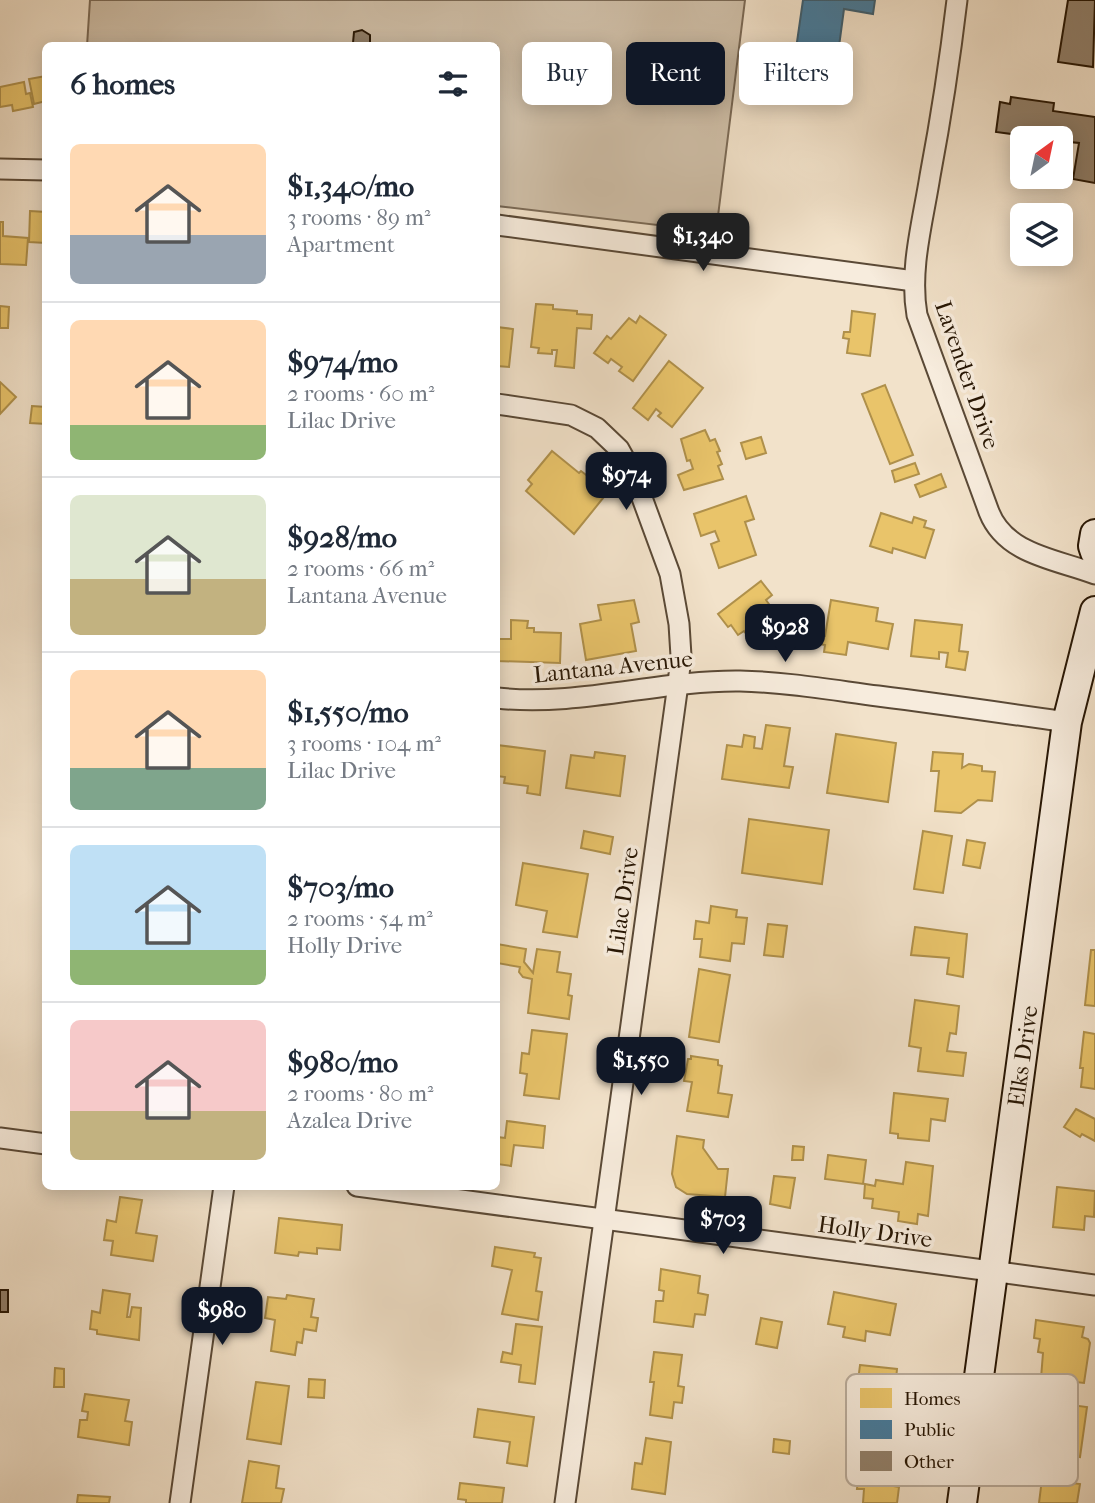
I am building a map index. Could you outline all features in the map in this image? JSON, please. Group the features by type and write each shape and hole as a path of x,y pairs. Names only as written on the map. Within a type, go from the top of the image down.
{"main road":[{"path":"1095,534 1095,552"},
{"name":"Elks Drive","path":"980,1374 1067,722 1095,611"}],"street":[{"name":"Lavender Drive","path":"957,0 914,281 915,304 920,325 998,530 1005,538 1026,551 1095,574"},
{"path":"0,169 42,170"},
{"path":"500,225 914,281"},
{"name":"Lilac Drive","path":"500,404 571,415 597,428 619,449 634,475 670,574 679,624 681,656 565,1503"},
{"name":"Lantana Avenue","path":"500,698 526,701 606,696 678,684 740,681 797,685 1067,722"},
{"path":"0,1138 42,1143"},
{"path":"180,1503 223,1190"},
{"name":"Holly Drive","path":"386,1190 1095,1285"}],"shaded area":[{"path":"90,0 745,0 716,232 500,206 500,42 87,42"}],"building: Homes":[{"path":"42,77 42,102 34,104 29,79"},
{"path":"24,82 26,94 30,93 33,107 13,111 12,105 0,107 0,87"},
{"path":"30,211 42,212 42,243 29,242"},
{"path":"0,222 3,222 3,236 28,238 26,265 0,264"},
{"path":"536,304 553,305 553,309 592,315 591,329 577,328 574,368 555,366 557,350 552,350 552,354 538,353 539,348 531,347"},
{"path":"0,306 9,307 8,328 0,328"},
{"path":"852,311 875,314 870,356 847,353 849,339 843,338 844,332 850,332"},
{"path":"640,316 666,335 633,381 619,371 622,367 611,359 608,363 594,353 607,336 611,339 629,318 636,323"},
{"path":"500,327 513,329 509,367 500,366"},
{"path":"669,361 703,388 672,427 658,416 661,413 656,409 648,420 633,408"},
{"path":"0,382 16,397 0,414"},
{"path":"885,385 913,455 890,464 862,394"},
{"path":"32,406 42,407 42,424 30,423"},
{"path":"705,430 710,441 715,439 720,451 717,452 722,464 718,466 723,479 684,490 678,475 693,469 690,460 687,461 681,439"},
{"path":"761,437 766,453 746,459 741,443"},
{"path":"552,451 579,473 581,471 594,481 591,486 604,497 574,534 526,491 532,484 528,480"},
{"path":"915,463 919,474 895,482 892,471"},
{"path":"941,474 946,487 920,497 915,485"},
{"path":"746,496 754,519 745,522 756,555 719,568 711,544 719,541 715,531 701,536 694,514"},
{"path":"881,513 912,523 914,517 926,521 924,527 934,530 925,558 893,548 892,553 870,546"},
{"path":"761,581 772,595 766,600 774,611 780,607 790,619 755,646 744,631 738,635 718,614"},
{"path":"634,600 639,622 631,624 636,651 586,660 580,624 601,620 598,605"},
{"path":"831,600 878,608 876,621 893,624 888,649 848,642 846,655 824,652 825,645 819,644 821,635 825,636"},
{"path":"511,620 528,621 527,628 534,628 534,632 561,633 560,663 500,661 500,639 511,639"},
{"path":"915,620 962,625 959,651 968,652 965,670 946,667 948,653 939,652 939,659 911,656"},
{"path":"766,725 790,728 784,766 793,767 789,788 722,779 727,745 742,747 744,735 755,737 754,748 762,749"},
{"path":"836,734 896,743 888,802 827,793"},
{"path":"500,745 545,751 540,795 527,793 528,786 504,783 505,777 500,776"},
{"path":"595,752 625,756 620,796 566,788 571,755 594,758"},
{"path":"933,752 963,754 962,768 969,764 982,766 982,771 995,772 992,801 978,800 961,813 935,811 939,771 931,771"},
{"path":"749,819 829,830 822,884 742,873"},
{"path":"584,831 613,837 610,854 581,848"},
{"path":"923,831 952,836 943,893 914,889"},
{"path":"967,840 985,843 980,868 963,865"},
{"path":"523,863 588,874 577,937 543,932 547,911 516,905"},
{"path":"711,906 737,910 736,917 747,918 744,944 732,943 730,961 700,957 702,939 694,939 696,921 709,923"},
{"path":"768,924 787,926 783,957 764,955"},
{"path":"915,927 967,934 963,977 947,974 949,958 911,955"},
{"path":"500,945 526,949 524,962 533,973 537,949 560,952 557,972 571,974 569,1019 528,1013 532,979 523,977 519,972 520,967 500,964"},
{"path":"1091,950 1095,950 1095,1006 1085,1005"},
{"path":"699,969 730,975 719,1042 689,1037"},
{"path":"915,1000 959,1006 956,1034 950,1033 947,1051 966,1053 963,1076 918,1071 921,1048 909,1046"},
{"path":"532,1030 567,1034 559,1099 524,1095 527,1074 520,1073 522,1053 529,1054"},
{"path":"1084,1032 1095,1034 1095,1089 1081,1087"},
{"path":"691,1056 718,1060 718,1065 722,1066 718,1093 732,1095 728,1117 687,1111 692,1082 684,1081"},
{"path":"894,1093 948,1099 945,1121 931,1119 929,1141 898,1138 898,1134 890,1133"},
{"path":"1076,1109 1095,1119 1095,1141 1082,1134 1080,1137 1064,1127"},
{"path":"507,1121 545,1126 543,1148 514,1145 511,1166 500,1164 500,1137 505,1138"},
{"path":"677,1136 704,1140 703,1148 718,1169 728,1169 725,1197 687,1194 676,1187 672,1174"},
{"path":"793,1146 804,1147 803,1160 792,1160"},
{"path":"828,1155 866,1160 863,1184 825,1179"},
{"path":"906,1162 933,1166 928,1216 918,1214 917,1224 898,1221 899,1212 872,1208 873,1199 864,1198 865,1184 875,1186 876,1180 903,1184"},
{"path":"774,1176 795,1178 790,1208 770,1204"},
{"path":"1057,1187 1095,1191 1094,1217 1085,1216 1084,1230 1053,1227"},
{"path":"120,1197 142,1200 136,1233 157,1236 153,1261 111,1255 113,1241 104,1240 107,1220 116,1222"},
{"path":"279,1218 342,1225 340,1250 317,1248 317,1254 299,1252 298,1256 275,1253"},
{"path":"495,1247 535,1253 534,1257 541,1258 536,1291 542,1292 538,1320 502,1314 512,1270 492,1266"},
{"path":"661,1269 700,1276 698,1293 708,1295 705,1315 695,1314 693,1327 654,1322 656,1301 663,1301 664,1291 659,1290"},
{"path":"103,1290 130,1294 127,1317 130,1317 132,1307 141,1308 139,1340 97,1334 97,1330 90,1329 92,1311 100,1313"},
{"path":"834,1292 896,1304 890,1335 866,1331 865,1341 843,1337 845,1327 828,1324"},
{"path":"287,1295 314,1299 311,1317 318,1318 316,1331 304,1329 302,1343 297,1342 295,1355 271,1351 275,1320 265,1318 268,1297 286,1299"},
{"path":"761,1318 782,1322 777,1348 756,1344"},
{"path":"1036,1320 1084,1327 1082,1337 1090,1343 1084,1383 1078,1382 1078,1374 1041,1374 1043,1353 1038,1352 1040,1339 1034,1338"},
{"path":"516,1324 542,1327 535,1384 519,1382 521,1365 501,1362 503,1352 512,1354"},
{"path":"654,1352 682,1355 678,1386 684,1387 682,1403 674,1402 672,1418 650,1415"},
{"path":"860,1365 897,1369 897,1374 859,1374"},
{"path":"55,1368 64,1369 64,1387 54,1387"},
{"path":"309,1379 325,1380 324,1398 308,1397"},
{"path":"256,1382 289,1386 281,1444 247,1439"},
{"path":"85,1394 129,1400 125,1421 132,1422 129,1445 78,1437 80,1420 87,1420 88,1412 82,1411"},
{"path":"1078,1406 1087,1407 1078,1457"},
{"path":"478,1409 534,1417 527,1466 507,1463 510,1442 474,1437"},
{"path":"646,1438 671,1442 665,1494 632,1489 635,1463 642,1464"},
{"path":"774,1439 790,1441 789,1454 773,1452"},
{"path":"249,1461 279,1466 276,1488 284,1489 281,1503 242,1503"},
{"path":"460,1483 504,1488 502,1503 466,1503 466,1500 458,1499"},
{"path":"1080,1484 1077,1503 1039,1503 1041,1486"},
{"path":"857,1486 899,1487 897,1503 863,1503 864,1489 857,1489"},
{"path":"78,1495 110,1497 109,1503 77,1503"}],"building: Public":[{"path":"803,0 875,0 873,14 844,9 840,42 797,42"}],"building: Other":[{"path":"1068,0 1095,0 1093,67 1058,62"},
{"path":"362,30 370,35 370,42 353,42 354,32"},
{"path":"1011,97 1054,103 1053,111 1095,117 1095,183 1073,179 1079,143 1073,142 1073,126 1010,126 1010,134 996,132 1000,102 1010,104"},
{"path":"0,1290 8,1290 8,1312 0,1312"}]}
